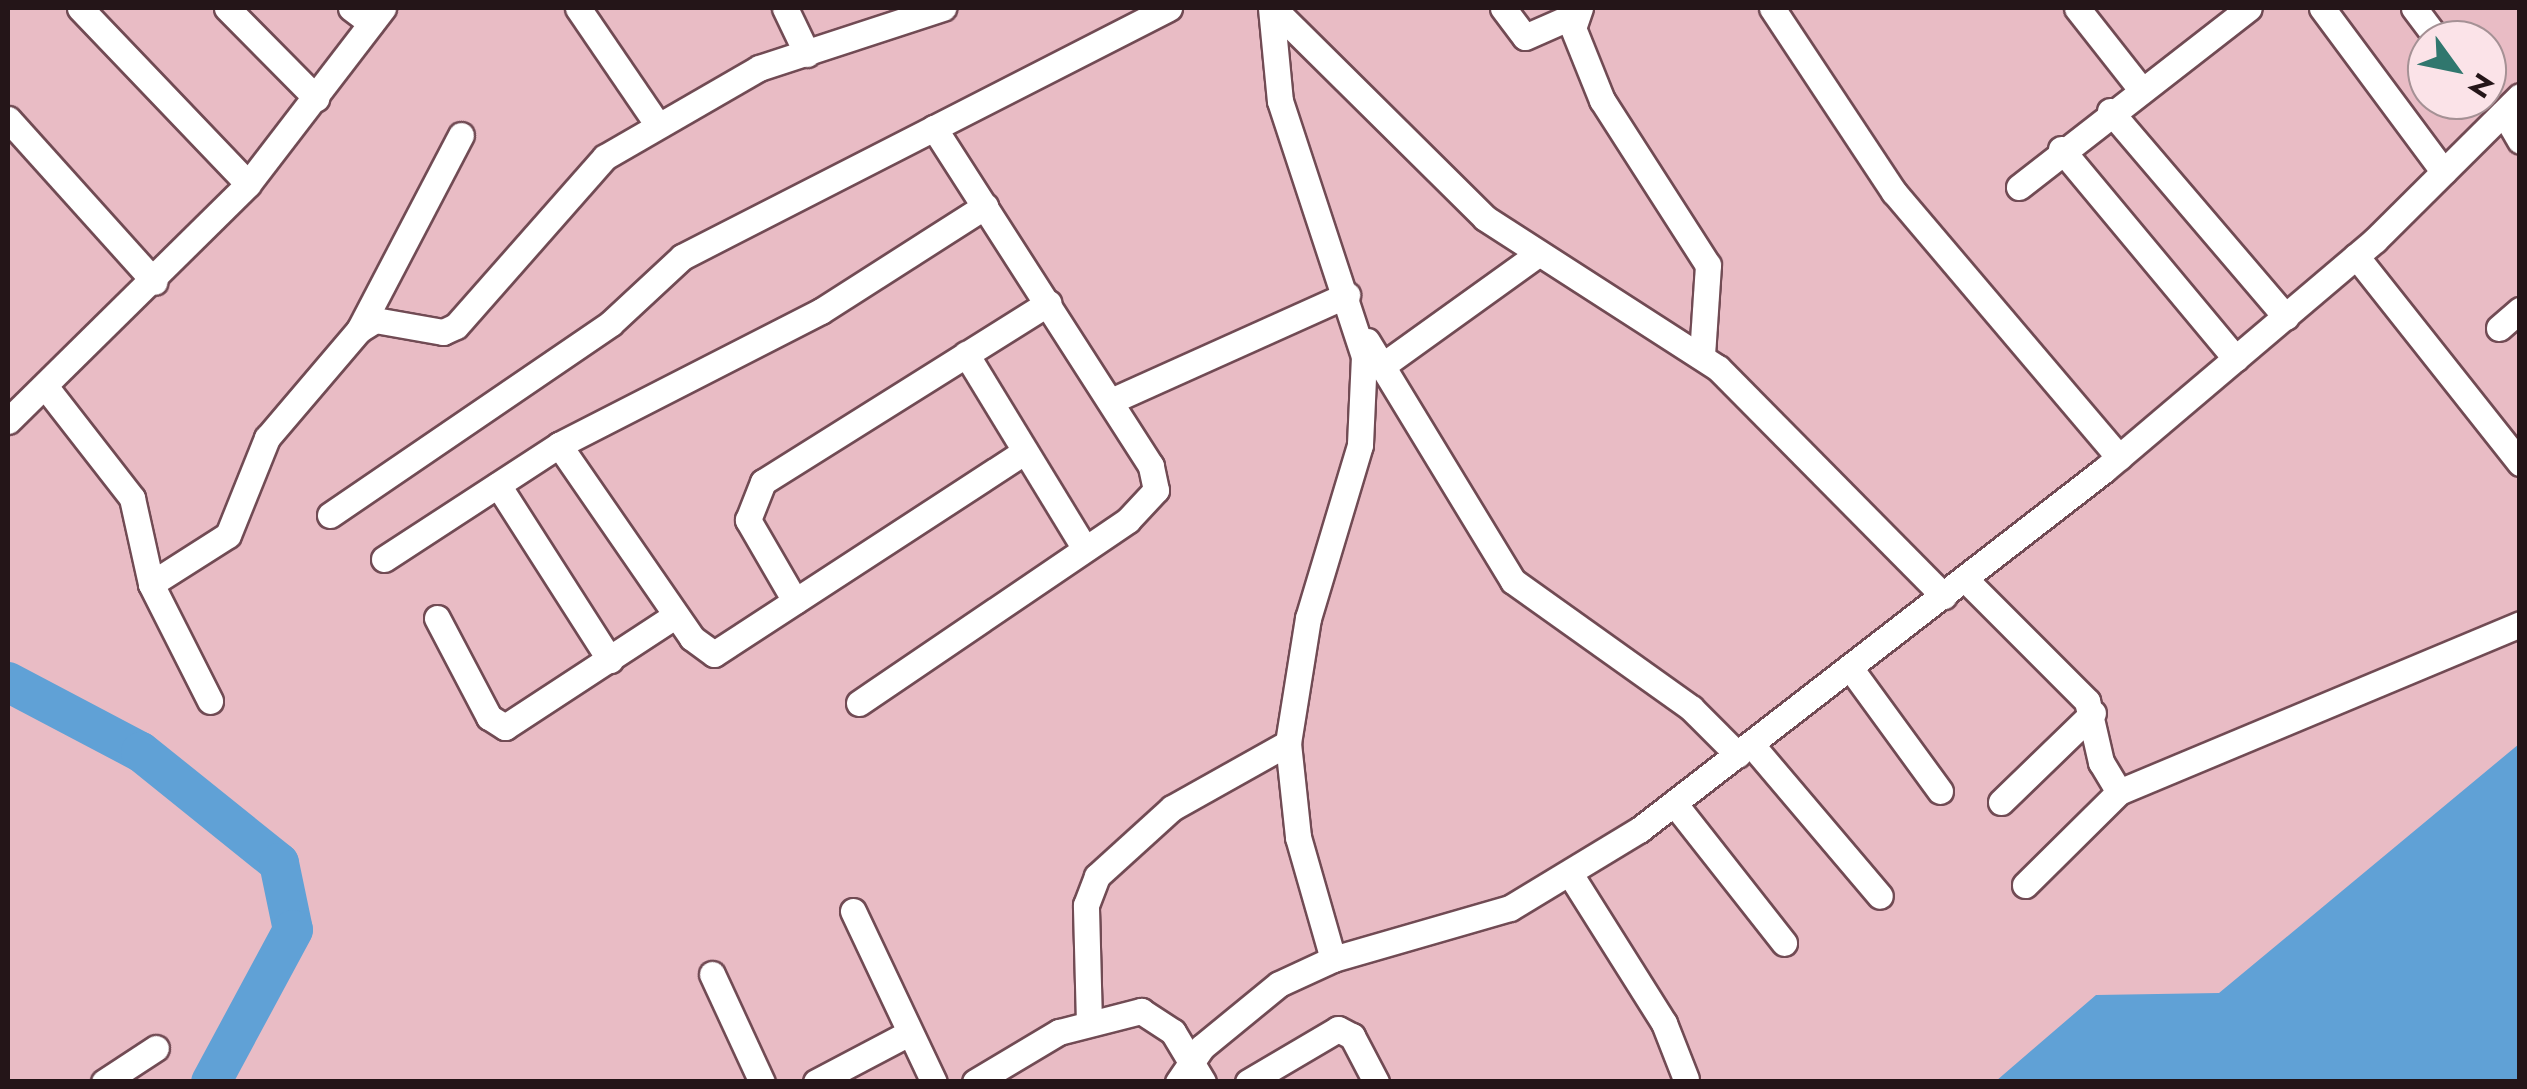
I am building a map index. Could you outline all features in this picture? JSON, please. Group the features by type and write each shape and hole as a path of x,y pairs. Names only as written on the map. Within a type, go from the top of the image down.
{"street":[{"path":"80,8 248,184"},
{"path":"227,8 316,98"},
{"path":"578,8 657,124"},
{"path":"785,8 807,54"},
{"path":"330,515 611,323 682,257 1169,8"},
{"path":"1272,8 1445,184 1539,253 1702,356 1944,596"},
{"path":"1272,8 1280,101 1362,332 1513,581 1745,749 1880,896"},
{"path":"1504,8 1524,37 1577,11 1578,47 1602,100 1708,265 1702,356"},
{"path":"1772,8 1894,192 2119,457"},
{"path":"2077,8 2140,88"},
{"path":"2019,187 2110,110 2249,8"},
{"path":"2322,8 2444,172"},
{"path":"359,330 376,320 443,332 456,326 580,182 657,124 759,68 931,10"},
{"path":"8,422 48,390 248,184 316,98 369,13"},
{"path":"2110,110 2286,317"},
{"path":"8,119 154,282"},
{"path":"1191,1075 1235,1015 1333,959 1472,923 1572,877 1674,803 2119,457 2356,256 2444,172 2490,120"},
{"path":"2507,120 2520,141"},
{"path":"858,703 1085,549 1156,490 1111,402 934,128"},
{"path":"151,584 228,534 267,438 359,330 461,135"},
{"path":"2061,150 2236,359"},
{"path":"384,559 559,445 822,310 985,206"},
{"path":"1382,366 1539,253"},
{"path":"2356,256 2520,463"},
{"path":"1111,402 1348,296"},
{"path":"795,601 748,520 752,497 1048,303"},
{"path":"2499,328 2520,310"},
{"path":"1333,959 1295,821 1288,743 1308,618 1360,445 1362,332"},
{"path":"966,354 1085,549"},
{"path":"48,390 126,487 151,584 210,701"},
{"path":"559,445 676,615 714,654 1025,451"},
{"path":"498,485 610,660"},
{"path":"1966,579 2093,713 2102,762 2120,792"},
{"path":"437,618 490,717 505,727 676,615"},
{"path":"2025,885 2120,792 2520,624"},
{"path":"1851,668 1940,791"},
{"path":"2001,802 2093,713"},
{"path":"1089,1023 1086,904 1097,876 1172,808 1288,743"},
{"path":"1674,803 1784,943"},
{"path":"1572,877 1664,1023 1686,1079"},
{"path":"853,911 934,1082"},
{"path":"712,974 762,1082"},
{"path":"975,1082 1089,1023 1140,1011 1173,1032 1191,1075"},
{"path":"1260,1078 1338,1029 1352,1036 1376,1082"},
{"path":"816,1082 908,1034"},
{"path":"104,1082 156,1048"}],"water":[{"path":"2519,744 2519,1081 1996,1081 2096,995 2219,993"}],"waterway":[{"path":"8,682 141,752 279,863 293,930 211,1082"}]}
